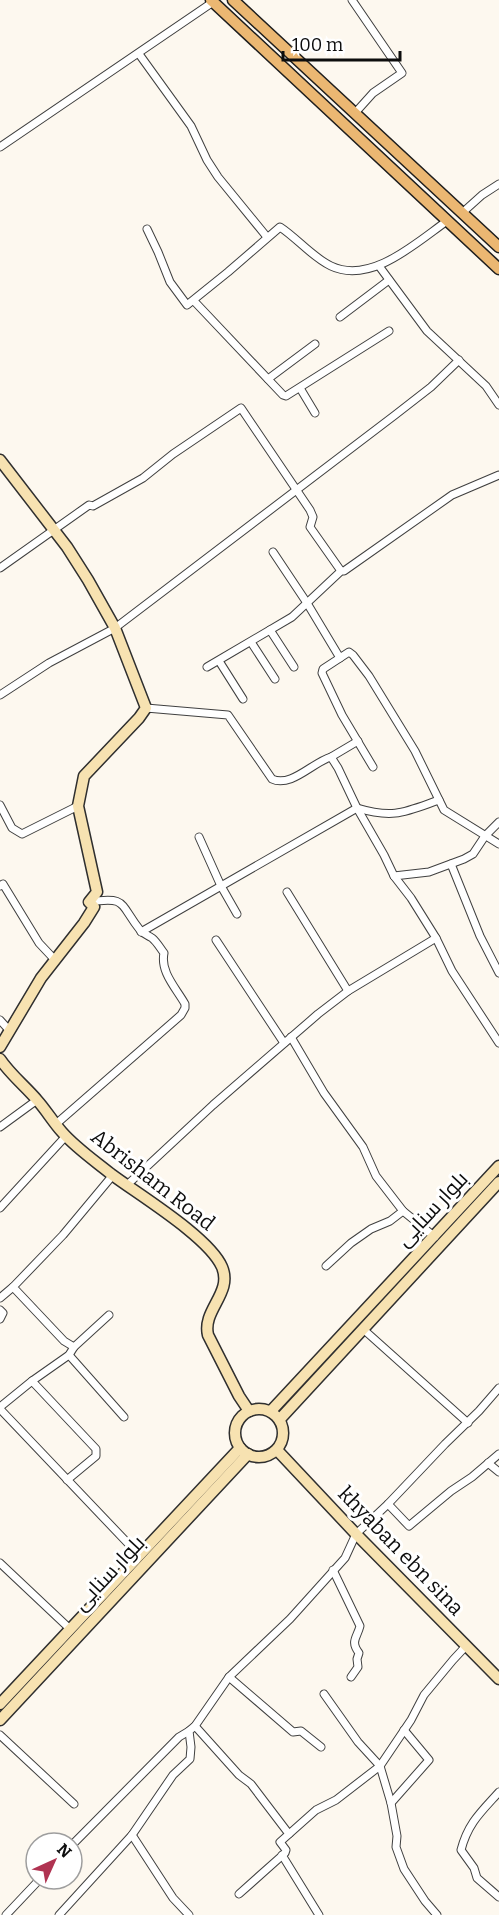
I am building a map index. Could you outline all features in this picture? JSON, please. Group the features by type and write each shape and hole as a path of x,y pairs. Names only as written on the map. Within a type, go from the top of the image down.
{"main road":[{"path":"233,0 499,247"},
{"path":"212,1 499,269"},
{"path":"353,132 359,117"},
{"path":"0,460 88,580 115,628 146,708 84,776 78,807 97,892 89,902 94,907 41,978 0,1047"},
{"name":"Abrisham Road","path":"0,1059 66,1136 113,1175 204,1243 222,1266 226,1278 224,1290 212,1308 206,1327 239,1396 249,1411"},
{"name":"بلوار سنایی","path":"275,1415 433,1236 499,1166"},
{"name":"بلوار سنایی","path":"275,1415 363,1329 499,1182"},
{"path":"260,1408 275,1415 282,1425 283,1438 277,1450 260,1457 244,1451 236,1436 239,1419 249,1411 260,1408"},
{"name":"khyaban ebn sina","path":"277,1450 499,1679"},
{"name":"بلوار سنایی","path":"0,1704 139,1556 244,1451"},
{"name":"بلوار سنایی","path":"0,1720 244,1451"}],"street":[{"path":"352,0 402,72 373,93 359,117"},
{"path":"0,147 139,54 212,1"},
{"path":"139,54 191,126 218,177 267,237"},
{"path":"462,213 482,195 499,184"},
{"path":"147,229 170,282 187,305 280,226 300,244 331,266 349,271 379,266 404,252 447,221"},
{"path":"379,266 427,331 486,386 498,403"},
{"path":"340,316 389,280"},
{"path":"194,301 283,395 288,396 389,331"},
{"path":"268,379 315,344"},
{"path":"0,695 49,663 115,628 431,387 459,360"},
{"path":"300,388 315,413"},
{"path":"0,568 89,505 93,506 143,478 173,454 241,408 310,510 313,517 310,527 341,572"},
{"path":"207,667 292,617 341,572 452,495 499,475"},
{"path":"273,552 340,658"},
{"path":"270,630 294,667"},
{"path":"251,642 275,679"},
{"path":"373,767 342,715 322,673 323,669 351,652 369,676 415,751 444,810 499,844"},
{"path":"219,661 243,699"},
{"path":"146,708 228,715 272,779 278,782 288,780 358,741"},
{"path":"331,757 394,876 411,898 436,938 452,971 499,1043"},
{"path":"141,932 357,808 390,815 440,800"},
{"path":"0,805 12,828 22,834 78,807"},
{"path":"394,876 429,872 473,854 485,836 499,822"},
{"path":"199,837 221,886 237,914"},
{"path":"451,864 480,936 499,973"},
{"path":"0,886 3,884 39,943 55,960"},
{"path":"287,892 348,991"},
{"path":"56,1124 181,1015 185,1008 185,1004 164,970 162,960 164,953 154,939 141,932 118,901 111,898 89,902"},
{"path":"127,1185 213,1105 348,991 436,938"},
{"path":"216,940 284,1043"},
{"path":"0,1020 9,1030"},
{"path":"291,1037 324,1093 363,1147 376,1176 403,1210 442,1243"},
{"path":"0,1126 37,1100"},
{"path":"0,1208 66,1136"},
{"path":"0,1298 63,1235 113,1175"},
{"path":"326,1266 351,1243 371,1229 390,1221 403,1210"},
{"path":"13,1287 64,1341 74,1347"},
{"path":"0,1310 3,1313 0,1318"},
{"path":"109,1315 74,1347 69,1355 32,1381 1,1412 139,1556"},
{"path":"363,1329 468,1423"},
{"path":"69,1355 124,1417"},
{"path":"32,1381 96,1449 96,1456 67,1480"},
{"path":"84,1833 179,1737 192,1729 229,1677 290,1619 345,1558 356,1534 468,1423 499,1388"},
{"path":"388,1504 409,1526 499,1454"},
{"path":"488,1463 499,1472"},
{"path":"0,1563 70,1629"},
{"path":"333,1570 360,1626 354,1641 359,1653 358,1667 351,1677"},
{"path":"239,1894 286,1850 280,1842 316,1810 336,1800 380,1766 424,1695 466,1646"},
{"path":"229,1677 293,1732 301,1731 321,1747"},
{"path":"324,1694 358,1742 380,1766 391,1803 397,1836 396,1847 404,1869 436,1915"},
{"path":"192,1729 251,1784 289,1834"},
{"path":"59,1915 132,1835 173,1775 190,1759 192,1729"},
{"path":"391,1803 429,1760 404,1730"},
{"path":"0,1735 74,1804"},
{"path":"499,1792 476,1815 461,1850 474,1868 477,1878 499,1897"},
{"path":"132,1835 173,1898 189,1915"},
{"path":"282,1855 319,1915"},
{"path":"6,1915 29,1891"}]}
